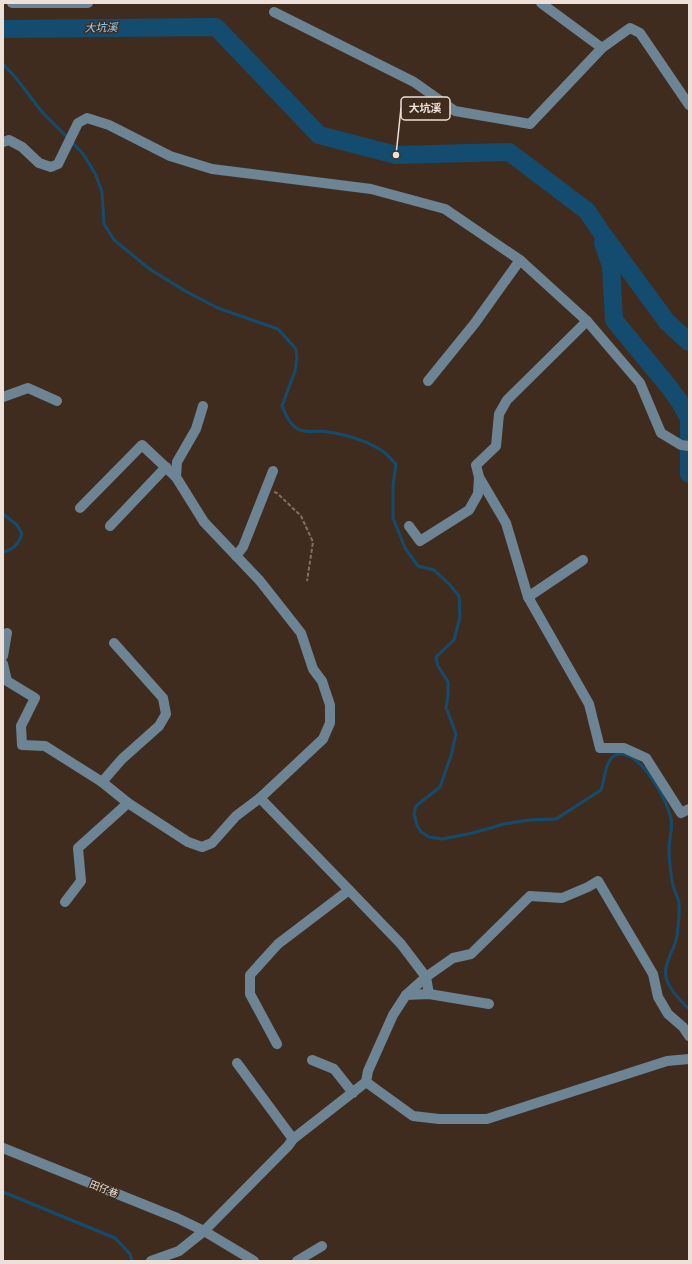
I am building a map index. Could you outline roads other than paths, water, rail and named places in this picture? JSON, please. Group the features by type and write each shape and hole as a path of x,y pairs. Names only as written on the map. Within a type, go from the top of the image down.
{"street":[{"path":"12,3 88,3"},
{"path":"541,3 602,48"},
{"path":"274,12 414,82 455,111 530,124 602,48 630,28 640,33 689,105"},
{"path":"3,142 9,140 22,148 39,163 51,167 58,164 78,123 87,118 109,125 170,156 212,169 370,189 446,209 520,260 587,321 640,383 661,433 685,445"},
{"path":"428,381 475,323 520,260"},
{"path":"587,321 507,400 499,414 496,446 476,465 479,477 506,523 528,597 589,704 600,748 624,748 646,758 682,813 689,809"},
{"path":"3,397 28,388 57,401"},
{"path":"176,477 177,462 196,429 203,406"},
{"path":"3,664 7,681 35,698 21,726 22,744 45,746 102,782 128,803 188,842 202,847 212,843 236,816 260,798 323,739 330,723 330,705 322,681 313,669 301,633 260,581 204,522 176,477 166,467 142,445 80,508"},
{"path":"110,526 166,467"},
{"path":"236,556 242,547 273,471"},
{"path":"409,526 420,541 470,510 478,494 479,477"},
{"path":"528,597 583,560"},
{"path":"3,656 7,633"},
{"path":"102,782 122,759 159,726 166,714 163,698 114,643"},
{"path":"260,798 401,944 426,978 429,994"},
{"path":"64,902 81,881 78,848 128,803"},
{"path":"151,1261 179,1251 204,1230 288,1146 293,1139 366,1082 368,1071 390,1022 406,995 453,958 471,954 530,896 562,898 598,881 653,974 658,997 668,1014 683,1027 689,1036"},
{"path":"277,1044 250,994 250,975 278,944 349,890"},
{"path":"406,995 429,994 489,1004"},
{"path":"366,1082 413,1116 438,1119 487,1119 667,1061 689,1059"},
{"path":"312,1060 334,1069 353,1093"},
{"path":"237,1064 293,1139"},
{"name":"田仔巷","path":"3,1148 204,1230 254,1261"},
{"path":"297,1261 322,1246"}],"waterway":[{"name":"大坑溪","path":"3,29 216,27 319,135 396,155 509,152 587,211 667,322 689,342"},
{"path":"3,64 16,78 42,112 68,138"},
{"path":"72,142 83,154 95,173 102,192 104,224 114,240 151,270 187,292 218,308 278,329 296,349 297,359 295,371 282,406 289,420 294,426 303,431 325,431 358,439 379,449 396,464 393,485 393,518 405,548 418,566 434,570 459,596 460,617 454,640 436,657 438,666 448,682 446,707 456,734 451,756 440,787 416,806 414,814 421,832 429,837 442,839 473,833 504,824 529,820 556,819 601,790 606,768 612,758 621,754 629,756 638,762 653,780 665,801 671,819 672,826 669,849 670,862 672,882 679,903 679,911 677,936 666,967 666,977 672,990 689,1009"},
{"path":"603,243 611,266 614,320 669,387 680,402 689,419 689,474"},
{"path":"3,514 17,525 22,534 15,546 10,550 3,552"},
{"path":"3,1192 115,1238 130,1254 132,1261"}],"place":[{"name":"大坑溪","path":"396,155"}]}
